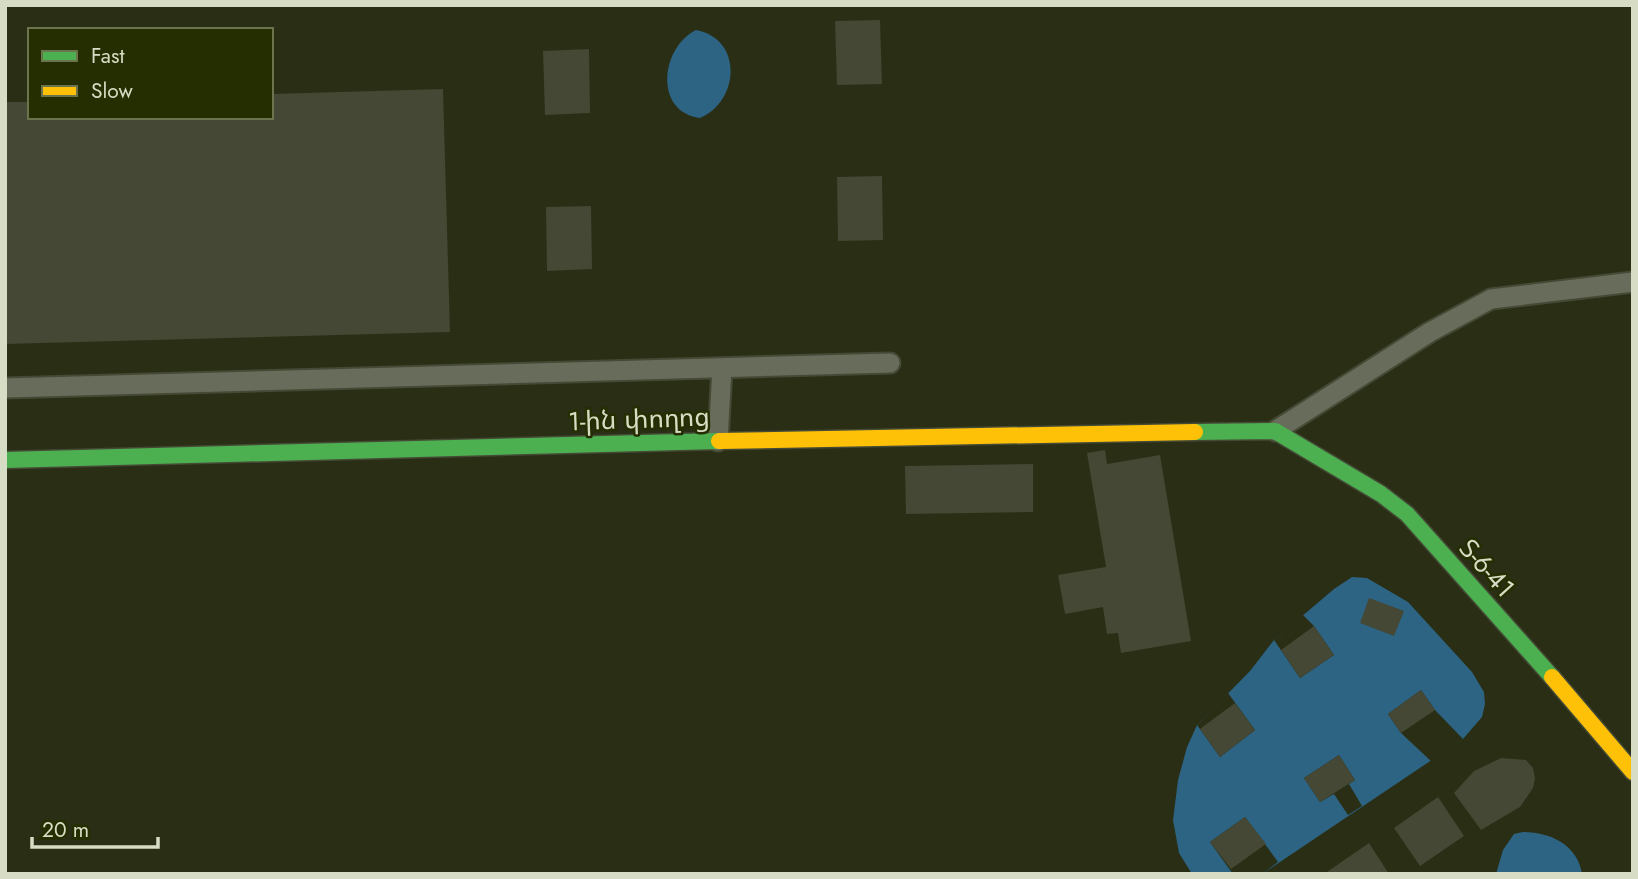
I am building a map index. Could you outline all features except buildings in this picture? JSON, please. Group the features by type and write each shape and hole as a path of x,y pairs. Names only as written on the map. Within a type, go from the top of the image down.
{"main road":[{"name":"1-ին փողոց","path":"5,460 1275,431"},
{"name":"Տ-6-41","path":"1275,431 1381,494 1407,514 1633,772"}],"lane":[{"path":"1275,431 1430,332 1491,299 1633,282"},
{"path":"5,388 890,363"},
{"path":"718,442 722,368"}],"water":[{"path":"696,30 712,36 722,45 729,58 731,71 723,99 713,110 700,118 685,113 675,104 669,92 667,78 675,50 684,38"},
{"path":"1352,577 1367,578 1408,602 1472,672 1484,692 1482,717 1463,739 1262,874 1192,874 1179,853 1173,820 1178,780 1187,747 1197,725 1250,671 1274,640"},
{"path":"1514,834 1543,834 1561,842 1575,855 1582,874 1496,874 1503,850"}],"pier":[{"path":"1303,615 1334,655 1300,678 1274,640"},
{"path":"1421,690 1435,710 1463,739 1432,762 1401,733 1388,714"},
{"path":"1228,693 1255,730 1220,757 1197,725"},
{"path":"1339,755 1355,780 1349,784 1362,806 1348,815 1334,794 1320,802 1304,778"},
{"path":"1245,817 1278,862 1262,874 1233,874 1210,842"}],"traffic: fast":[{"path":"1195,432 1275,431 1381,494 1407,514 1552,677"},
{"path":"5,460 719,441"}],"traffic: slow":[{"path":"719,441 1195,432"},
{"path":"1552,677 1633,772"}]}
